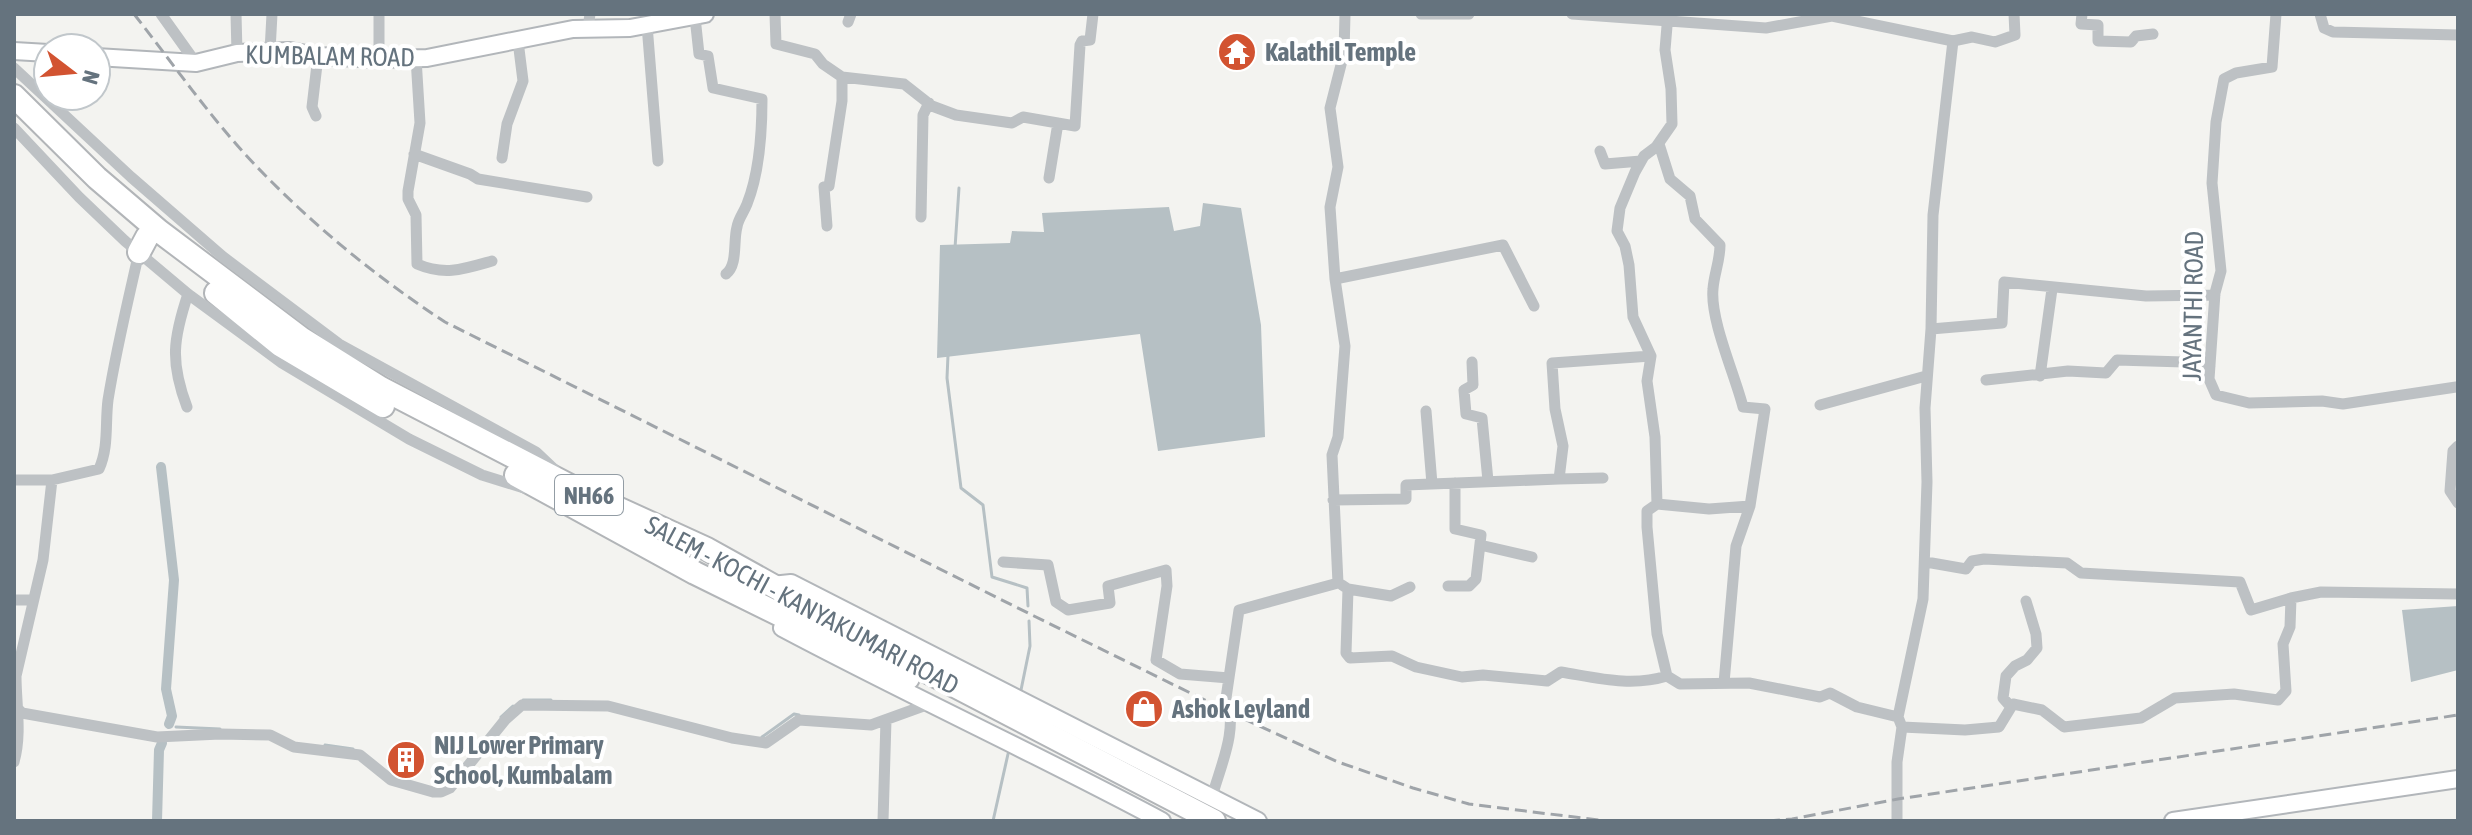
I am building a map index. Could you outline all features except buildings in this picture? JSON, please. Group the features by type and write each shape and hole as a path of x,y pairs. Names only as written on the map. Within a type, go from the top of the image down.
{"highway":[{"name":"SALEM - KOCHI - KANYAKUMARI ROAD","path":"14,96 97,178 209,270 301,338 381,388 570,494"},
{"name":"SALEM - KOCHI - KANYAKUMARI ROAD","path":"14,116 143,244 280,345 367,397 570,494 707,549 766,595 931,689 1182,821"},
{"name":"SALEM - KOCHI - KANYAKUMARI ROAD","path":"766,595 926,671 1214,821"}],"street":[{"path":"161,14 196,63"},
{"path":"236,14 237,53"},
{"path":"270,51 272,14"},
{"path":"379,14 379,59"},
{"path":"775,14 776,44 815,54 823,64 842,77 904,84 929,103 956,115 1012,123 1023,117 1075,126 1080,45 1082,41 1090,40 1093,14"},
{"path":"1345,14 1344,53 1330,108 1338,167 1330,207 1335,279 1345,346 1338,437 1332,455 1333,500 1343,586 1346,653 1350,658 1392,656 1416,667 1462,677 1483,675 1547,681 1561,672 1628,682 1667,676 1680,684 1749,683 1820,697 1835,694 1857,707 1900,722 1965,730 1999,727 2013,704 2042,710 2064,727 2141,718 2175,698 2234,694 2278,700 2286,691 2283,644 2290,627 2291,598"},
{"path":"1421,14 1469,14"},
{"path":"1572,14 1667,18 1766,28 1832,16 1887,20 1953,41 1972,37 1995,42 2015,35 2014,14"},
{"path":"2082,14 2081,24 2098,25 2098,41 2131,42 2136,36 2153,34"},
{"name":"JAYANTHI ROAD","path":"2276,14 2272,67 2236,73 2224,79 2216,122 2212,183 2221,271 2215,295 2209,379 2216,395 2249,403 2322,401 2343,404 2456,387"},
{"path":"2320,14 2324,28 2333,32 2458,35"},
{"path":"689,16 699,54 708,56 713,88 762,99 762,124 751,189 737,225 732,267 726,274"},
{"name":"KUMBALAM ROAD","path":"112,58 196,63 237,53 290,51 318,56 416,58 518,41 589,21 647,25 689,16"},
{"path":"1657,504 1655,437 1647,381 1651,356 1633,317 1629,265 1625,246 1617,231 1620,208 1641,161 1659,144 1672,124 1665,50 1667,18"},
{"path":"647,25 658,161"},
{"path":"502,158 507,124 523,81 518,41"},
{"path":"1897,821 1900,722 1923,599 1926,562 1926,376 1931,329 1933,215 1953,41"},
{"path":"316,116 312,107 318,56"},
{"path":"416,58 420,123 408,199 416,215 417,264 446,273 492,261"},
{"path":"14,68 175,216 295,312 339,344 536,452 570,494"},
{"path":"827,226 824,187 829,186 842,101 842,77"},
{"path":"921,217 923,115 929,103"},
{"path":"1049,178 1058,123"},
{"path":"14,128 79,197 143,244 188,294 282,363 409,439 482,475 570,494"},
{"path":"1659,144 1670,179 1690,196 1695,219 1720,245 1713,289 1716,314 1743,407 1765,409 1750,506 1736,546 1724,683"},
{"path":"1600,151 1605,164 1641,161"},
{"path":"414,154 478,179 587,197"},
{"path":"14,480 52,480 99,469 104,457 108,403 143,244"},
{"path":"1335,279 1503,245 1534,306"},
{"path":"1931,329 2002,323 2004,282 2146,296 2215,295"},
{"path":"2040,376 2052,289"},
{"path":"187,407 178,377 175,334 188,294"},
{"path":"1559,479 1563,446 1555,409 1552,363 1651,356"},
{"path":"1986,380 2068,371 2106,373 2117,360 2210,366"},
{"path":"1472,362 1473,385 1464,390 1466,414 1482,418 1488,481"},
{"path":"1820,405 1926,376"},
{"path":"1426,411 1432,484"},
{"path":"2458,446 2453,451 2450,491 2458,503"},
{"path":"1333,500 1406,499 1406,485 1603,478"},
{"path":"14,762 18,709 16,676 43,560 52,480"},
{"path":"1448,586 1469,586 1476,579 1481,535 1455,529 1455,483"},
{"path":"1667,676 1657,634 1647,511 1657,504 1709,509 1750,506"},
{"path":"1480,545 1532,557"},
{"path":"1926,562 1966,569 1972,561 1984,559 2067,563 2081,573 2240,582 2251,610 2321,592 2458,594"},
{"path":"1003,562 1048,565 1056,602 1068,610 1110,603 1108,586 1166,570 1167,586 1156,660 1180,674 1229,678"},
{"path":"1162,821 1040,756 929,704 774,623 766,595 791,583 1258,821"},
{"path":"1212,797 1231,726 1226,698 1239,610 1343,586 1391,596 1410,587"},
{"path":"14,600 32,600"},
{"path":"2011,707 2003,698 2006,676 2037,648 2026,601"},
{"path":"18,709 22,713 157,737 270,735 294,747 360,755 391,780 441,792 450,788 505,720 522,705 608,706 732,738 766,743 799,720 864,725 929,704"},
{"path":"883,821 886,720"},
{"path":"2173,821 2458,779"}],"shaded area":[{"path":"1203,203 1241,208 1261,325 1265,437 1158,451 1140,334 937,358 940,245 1010,243 1012,231 1044,232 1042,213 1169,207 1174,231 1200,226"},
{"path":"2458,606 2458,670 2411,682 2402,610"}],"waterway":[{"path":"955,248 959,188"},
{"path":"948,355 947,378 961,488 983,505 992,577 1027,588 1028,606"},
{"path":"161,467 174,580 166,689 172,716 169,724"},
{"path":"1021,690 1030,646 1029,621"},
{"path":"523,700 551,700"},
{"path":"501,717 513,706"},
{"path":"762,737 794,714 799,715"},
{"path":"176,727 220,729"},
{"path":"157,821 159,750 162,743"},
{"path":"325,745 353,749"},
{"path":"993,821 1008,754"}],"railway":[{"path":"134,14 224,130 279,189 346,250 445,322 1034,616 1338,762 1469,804 1606,821"},
{"path":"1768,821 2458,715"}],"place":[{"name":"Kalathil Temple","path":"1237,52"},
{"name":"Ashok Leyland","path":"1144,709"},
{"name":"NIJ Lower Primary School, Kumbalam","path":"406,760"}]}
